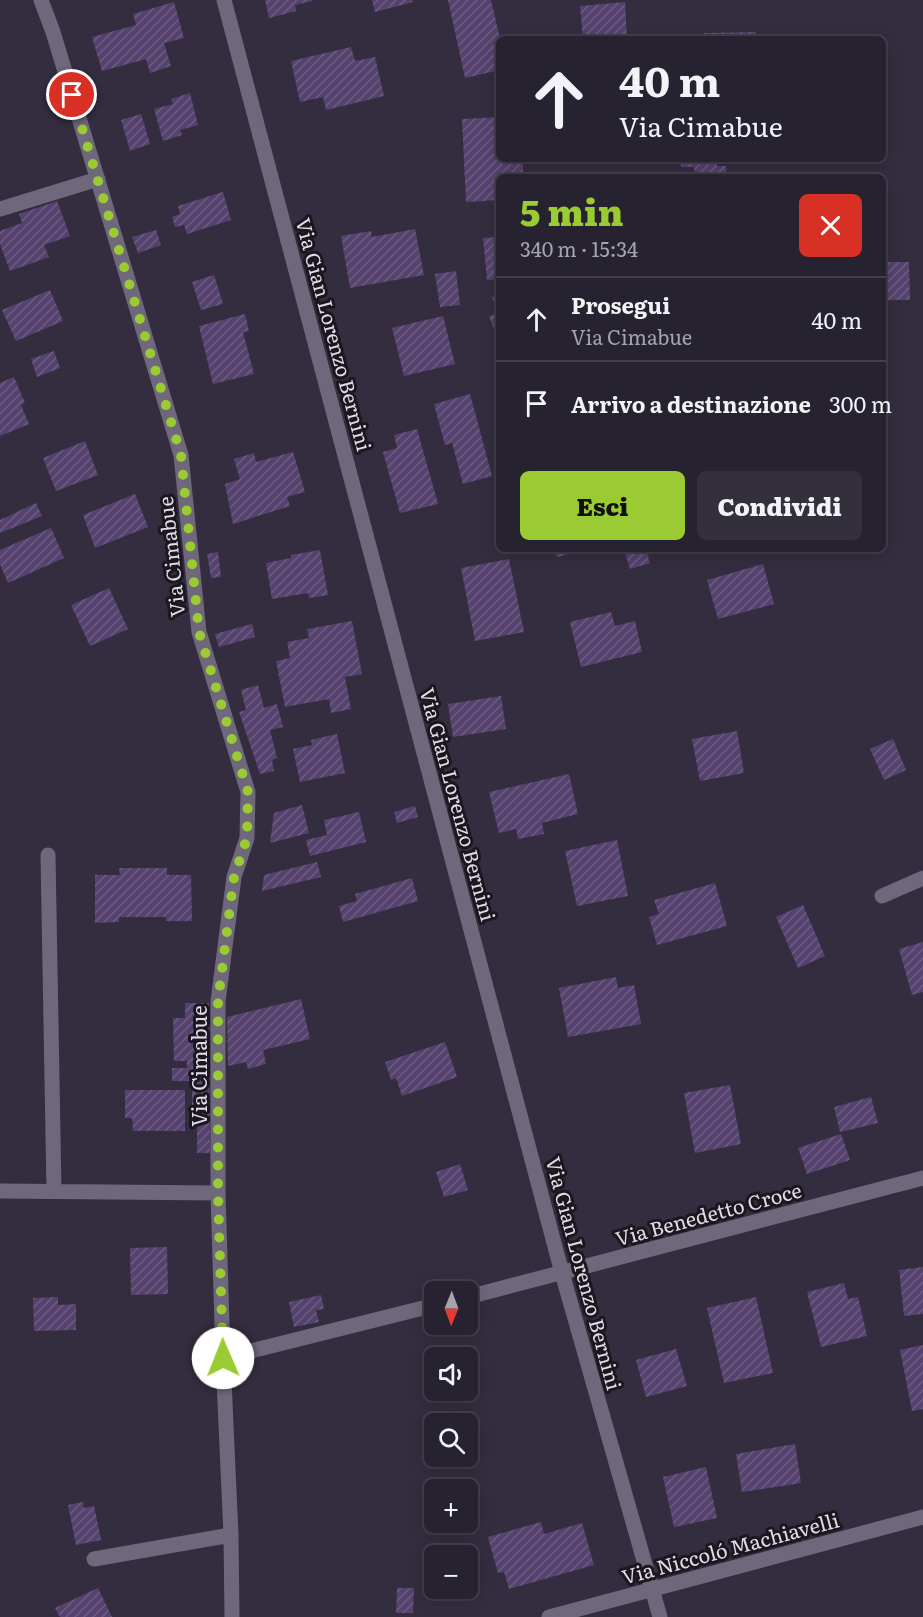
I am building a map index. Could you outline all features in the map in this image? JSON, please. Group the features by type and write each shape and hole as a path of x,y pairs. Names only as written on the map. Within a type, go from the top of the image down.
{"street":[{"name":"Via Cimabue","path":"41,0 53,32 181,455 199,632 248,792 247,838 234,877 218,1001 218,1193"},
{"name":"Via Gian Lorenzo Bernini","path":"224,0 562,1273 660,1617"},
{"path":"0,209 98,179"},
{"path":"48,855 54,1191"},
{"path":"882,896 923,878"},
{"name":"Via Benedetto Croce","path":"478,1294 923,1178"},
{"path":"0,1191 218,1193 232,1617"},
{"path":"223,1358 424,1308"},
{"name":"Via Niccoló Machiavelli","path":"549,1617 923,1517"},
{"path":"94,1559 231,1535"}],"building":[{"path":"265,0 312,1 295,5 296,11 269,18"},
{"path":"372,0 412,0 413,2 375,12"},
{"path":"448,0 491,0 499,36 496,36 496,71 465,78"},
{"path":"174,2 184,38 164,43 171,66 150,73 146,59 102,71 92,37 136,25 133,14"},
{"path":"625,2 627,36 583,36 580,6"},
{"path":"756,32 756,36 704,36 704,33"},
{"path":"351,47 355,61 375,57 384,96 326,110 323,97 300,102 291,61"},
{"path":"190,93 198,125 180,130 182,135 163,141 154,109 173,104 171,99"},
{"path":"141,114 150,144 130,151 121,120"},
{"path":"496,117 496,162 523,162 523,173 496,174 496,200 466,202 462,119"},
{"path":"681,162 717,162 717,166 726,166 727,174 695,174 694,167 681,167"},
{"path":"223,192 231,220 187,234 184,225 175,227 172,217 180,214 178,206"},
{"path":"57,201 70,236 44,245 49,257 10,271 0,244 0,231 22,223 19,214"},
{"path":"415,229 424,275 350,288 341,236 371,231 372,237"},
{"path":"156,230 161,245 138,253 132,237"},
{"path":"496,237 496,279 487,280 483,238"},
{"path":"886,262 909,262 910,300 886,300"},
{"path":"456,271 460,305 440,307 435,274"},
{"path":"214,275 223,304 201,310 192,282"},
{"path":"50,290 63,321 16,341 2,310"},
{"path":"496,296 496,308 492,297"},
{"path":"245,314 249,331 243,332 254,374 213,384 199,326"},
{"path":"496,314 496,335 489,316"},
{"path":"443,316 455,364 404,376 392,328"},
{"path":"54,351 60,368 37,377 31,359"},
{"path":"14,377 25,403 21,405 29,424 0,436 0,383"},
{"path":"470,394 492,476 463,484 452,443 445,445 434,404"},
{"path":"417,429 438,504 400,513 383,452 397,448 394,435"},
{"path":"85,441 98,475 56,491 43,458"},
{"path":"293,452 305,492 287,497 290,506 233,524 225,484 240,479 234,459 254,453 256,462"},
{"path":"135,494 148,527 95,548 83,515"},
{"path":"36,503 42,516 0,533 0,520"},
{"path":"51,528 64,558 8,583 0,564 0,550"},
{"path":"320,550 328,595 309,598 308,593 272,599 266,563 291,558 291,555"},
{"path":"218,552 221,577 211,578 207,554"},
{"path":"556,552 579,552 557,557"},
{"path":"625,552 647,552 650,563 630,569"},
{"path":"509,559 524,632 475,641 461,568"},
{"path":"763,564 774,604 718,619 707,580"},
{"path":"109,588 128,629 90,646 71,605"},
{"path":"611,612 615,626 635,621 642,652 581,667 570,622"},
{"path":"352,621 362,674 345,677 351,709 331,713 329,699 285,707 276,661 290,658 287,642 309,638 307,629"},
{"path":"252,624 255,637 219,647 215,634"},
{"path":"258,685 264,708 277,704 283,727 270,730 277,758 272,760 274,771 260,774 239,712 246,710 241,690"},
{"path":"501,696 506,729 453,737 448,704"},
{"path":"737,731 744,773 700,781 692,739"},
{"path":"337,734 345,773 300,782 293,749 312,745 311,740"},
{"path":"893,739 906,770 884,780 870,749"},
{"path":"569,774 578,814 542,823 544,834 518,839 516,829 499,833 489,792"},
{"path":"302,805 309,833 270,843 274,813"},
{"path":"415,806 418,817 397,823 394,812"},
{"path":"359,812 366,842 310,856 306,840 327,835 324,820"},
{"path":"617,840 628,896 577,906 565,851"},
{"path":"317,862 321,877 262,891 264,875"},
{"path":"119,868 167,868 167,875 191,875 192,921 166,921 166,917 119,917 119,922 95,923 95,875 120,875"},
{"path":"412,878 418,901 343,922 339,906 357,901 355,894"},
{"path":"715,883 727,926 657,945 649,917 659,914 654,900"},
{"path":"803,905 825,956 798,968 776,917"},
{"path":"923,942 923,992 912,995 899,949"},
{"path":"616,977 618,988 634,985 641,1024 568,1037 559,988"},
{"path":"301,999 310,1039 263,1050 266,1064 248,1069 246,1062 228,1066 227,1017"},
{"path":"185,1003 209,1003 210,1153 197,1153 197,1122 203,1122 202,1107 192,1107 192,1081 172,1081 172,1068 187,1068 187,1061 174,1061 173,1018 185,1018"},
{"path":"445,1042 457,1077 402,1096 396,1078 391,1080 385,1062"},
{"path":"730,1085 741,1144 695,1153 684,1093"},
{"path":"125,1090 185,1090 185,1131 133,1131 132,1118 125,1118"},
{"path":"871,1097 878,1123 840,1132 834,1107"},
{"path":"841,1134 850,1160 807,1174 798,1148"},
{"path":"460,1164 468,1190 444,1197 436,1172"},
{"path":"167,1247 168,1294 131,1295 130,1248"},
{"path":"923,1267 923,1314 904,1316 899,1270"},
{"path":"844,1283 848,1299 858,1297 867,1336 821,1347 807,1292"},
{"path":"321,1295 324,1309 316,1310 319,1322 294,1327 289,1302"},
{"path":"58,1297 58,1305 76,1304 76,1330 34,1331 33,1298"},
{"path":"756,1297 773,1373 724,1383 707,1308"},
{"path":"923,1345 923,1409 912,1411 900,1350"},
{"path":"676,1349 687,1386 646,1397 636,1360"},
{"path":"795,1444 801,1483 742,1492 736,1454"},
{"path":"706,1467 717,1518 674,1527 663,1477"},
{"path":"83,1502 84,1508 94,1506 101,1540 76,1545 68,1505"},
{"path":"541,1522 544,1534 582,1523 594,1565 509,1589 504,1572 498,1573 488,1537"},
{"path":"98,1588 112,1617 60,1617 55,1608"},
{"path":"397,1588 414,1588 413,1613 396,1613"}],"route":[{"path":"72,95 181,455 199,632 248,792 247,838 234,877 218,1001 218,1193 223,1358"}]}
